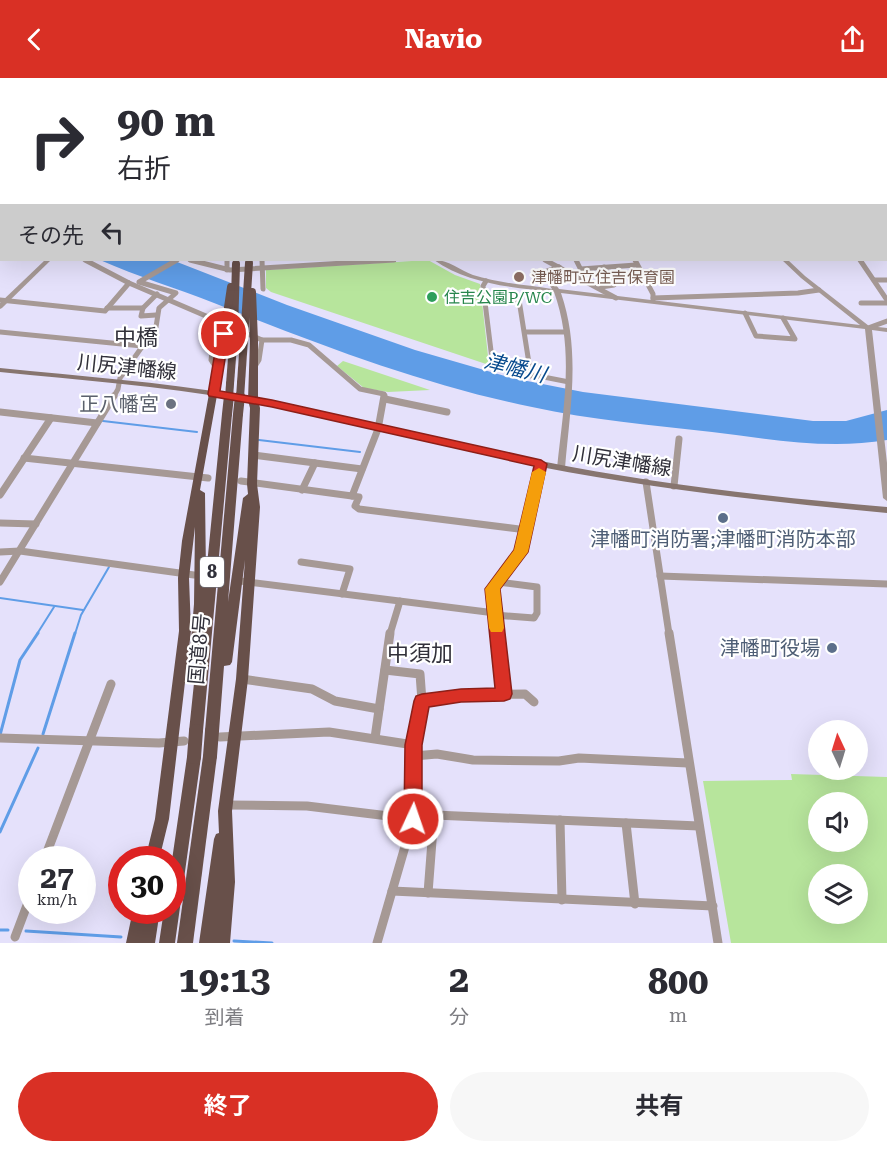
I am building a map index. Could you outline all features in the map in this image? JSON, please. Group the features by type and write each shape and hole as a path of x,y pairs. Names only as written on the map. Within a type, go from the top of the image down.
{"highway":[{"name":"国道8号","path":"181,846 194,757 232,414 241,383 249,261"},
{"name":"国道8号","path":"185,943 210,756 222,734 217,684 232,414 230,384 236,262"},
{"name":"国道8号","path":"201,480 228,298 235,282"},
{"name":"国道8号","path":"247,284 253,293 258,340 253,369 255,408 253,455 248,487"},
{"path":"155,846 178,742 189,574 201,480"},
{"name":"8","path":"201,480 200,604 196,651 203,665"},
{"path":"222,943 228,882 222,734 242,679 245,581 255,507 248,487"},
{"name":"8","path":"217,684 225,668 249,498 248,487"},
{"path":"207,943 226,808"},
{"path":"160,846 162,819"},
{"path":"134,943 138,924"},
{"path":"147,943 150,924"},
{"name":"国道8号","path":"167,943 170,924"}],"main road":[{"name":"川尻津幡線","path":"0,370 120,382 253,400 541,464 646,482 757,498 887,510"}],"street":[{"path":"0,307 3,301 47,261"},
{"path":"87,261 129,283 170,299 258,340 291,340 309,345 360,389 384,394 385,399 378,427 352,496"},
{"path":"0,582 97,423 120,382 120,378 156,327 156,315 159,308 176,293 139,282 175,261"},
{"path":"194,261 227,270 301,263 363,261"},
{"path":"227,261 227,270"},
{"path":"262,261 262,289"},
{"path":"439,261 457,271 486,281 887,330"},
{"path":"547,261 616,298"},
{"path":"577,261 582,272 577,275"},
{"path":"787,261 819,290 868,328 884,449 887,498"},
{"path":"861,261 887,302 861,303"},
{"path":"581,268 636,262 653,300"},
{"path":"559,266 543,271 558,291 564,311 566,332 569,384 561,468"},
{"path":"599,287 614,285 604,267"},
{"path":"874,280 887,280"},
{"path":"486,281 483,286 494,367 569,384"},
{"path":"3,301 105,311 129,283"},
{"path":"653,300 819,290"},
{"path":"156,315 141,316 142,308 157,294"},
{"path":"485,301 519,300 531,376"},
{"path":"107,308 142,308"},
{"path":"745,313 756,336 795,339 783,318"},
{"path":"868,328 887,321"},
{"path":"216,322 211,360 218,372"},
{"path":"0,332 142,346"},
{"path":"525,332 566,332"},
{"path":"385,399 447,412"},
{"path":"0,412 97,423"},
{"path":"0,495 51,418"},
{"path":"674,486 679,439"},
{"path":"253,455 362,469"},
{"path":"24,458 72,462 201,480"},
{"path":"302,490 315,463"},
{"path":"504,694 492,589 521,552 541,464"},
{"path":"646,482 688,763 718,943"},
{"path":"248,487 302,490 359,497 355,506 359,509 527,530"},
{"path":"0,523 36,524"},
{"path":"0,552 20,551 189,574"},
{"path":"301,562 350,569 342,594"},
{"path":"660,576 887,584"},
{"path":"245,581 534,618 537,613 537,587 498,582"},
{"path":"375,738 391,629 400,601"},
{"path":"376,943 413,819 414,745 422,701 420,674 385,670"},
{"path":"242,679 312,689 335,701 379,709"},
{"path":"49,846 111,684"},
{"path":"422,701 461,695 525,694 534,702"},
{"path":"222,734 329,732 414,745"},
{"path":"0,738 178,742"},
{"path":"414,756 438,754 473,760 559,761 579,758 688,763"},
{"path":"226,808 307,806 413,819"},
{"path":"428,893 434,815 699,826"},
{"path":"560,820 562,900"},
{"path":"626,823 635,904"},
{"path":"392,891 713,906"},
{"path":"15,937 20,924"}],"green space":[{"path":"430,261 455,275 480,284 489,365 271,292 266,288 266,270"},
{"path":"343,361 430,390 388,392 364,388 337,366"},
{"path":"791,774 808,775 808,780 868,780 868,776 887,777 887,943 731,943 703,781 792,780"}],"water":[{"path":"102,261 175,261 287,305 415,350 512,378 583,392 813,421 846,421 887,410 887,440 821,444 554,412 491,398 371,362"}],"waterway":[{"path":"103,421 197,432"},
{"path":"259,440 360,452"},
{"path":"75,634 81,615 109,567"},
{"path":"0,598 83,610"},
{"path":"37,634 54,607"},
{"path":"0,735 20,660 38,633"},
{"path":"43,734 75,633"},
{"path":"0,832 38,748"},
{"path":"0,930 8,930"},
{"path":"26,931 121,937"},
{"path":"234,941 272,943"}],"slow traffic":[{"path":"496,628 492,589 521,552 539,472"}],"place":[{"name":"津幡町立住吉保育園","path":"519,277"},
{"name":"住吉公園P/WC","path":"432,297"},
{"name":"正八幡宮","path":"171,404"},
{"name":"津幡町消防署;津幡町消防本部","path":"723,518"},
{"name":"津幡町役場","path":"832,648"}],"district":[{"name":"中橋","path":"136,337"},
{"name":"中須加","path":"420,653"}],"route":[{"path":"224,334 214,394 272,403 541,464 521,552 492,589 504,694 461,695 422,701 414,745 413,819"}],"water label":[{"name":"津幡川","path":"515,368"}]}
